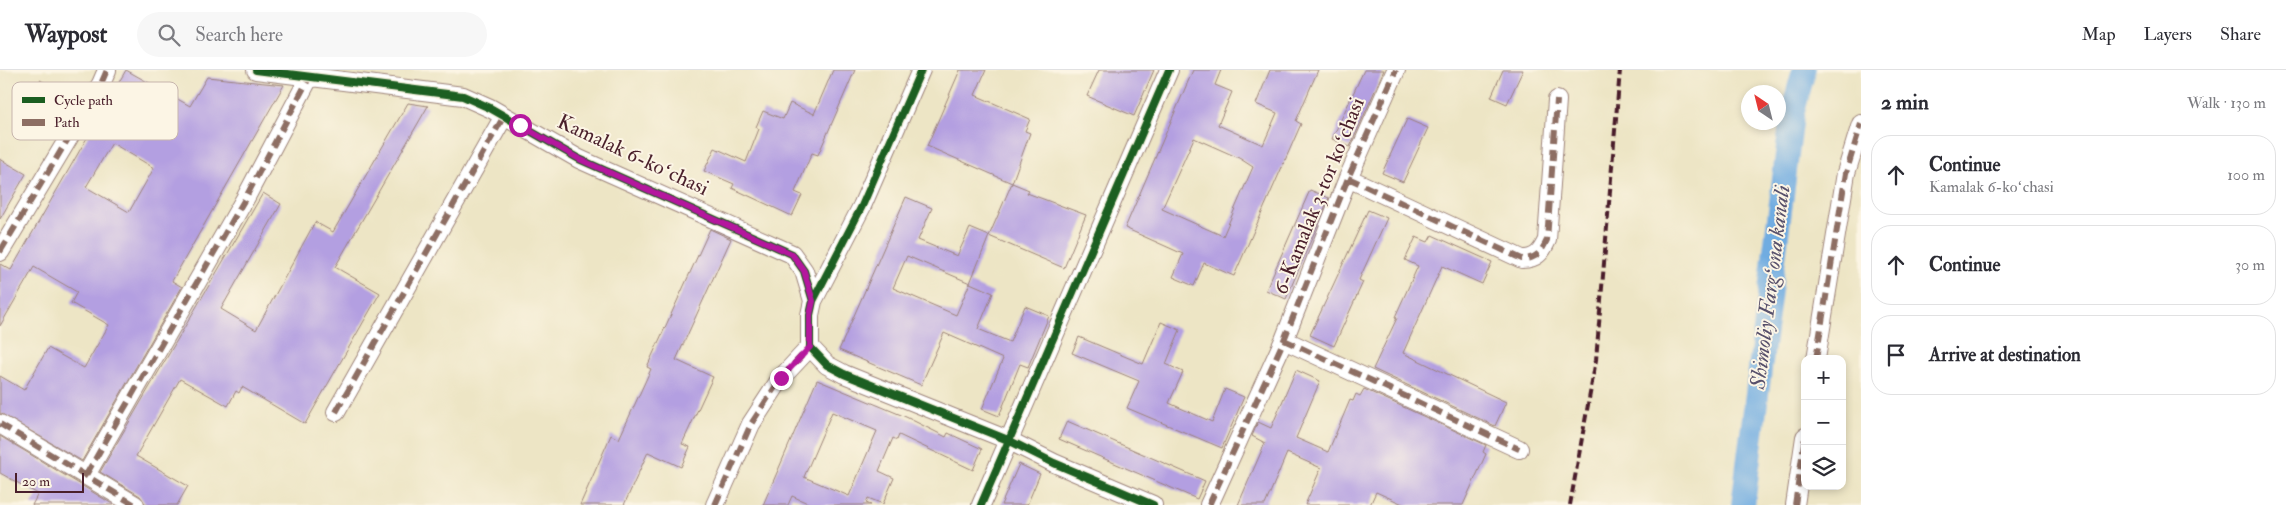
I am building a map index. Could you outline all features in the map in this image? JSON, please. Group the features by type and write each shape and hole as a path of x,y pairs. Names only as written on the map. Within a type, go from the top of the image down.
{"street":[{"path":"102,82 107,70"},
{"name":"Kamalak 6-koʻchasi","path":"256,70 462,96 504,116 579,159 792,254 804,271 813,301"},
{"path":"715,505 750,424 781,378 810,347 810,315 813,301 862,206 921,70"},
{"path":"981,505 1169,70"},
{"name":"6-Kamalak 3-tor koʻchasi","path":"1209,505 1284,340 1348,178 1396,70"},
{"path":"86,475 246,197 310,76"},
{"path":"1348,178 1522,259 1531,259 1541,252 1547,240 1558,100"},
{"path":"336,412 504,116"},
{"path":"1817,355 1846,173 1861,124"},
{"path":"0,252 67,140"},
{"path":"1284,340 1519,449"},
{"path":"810,347 827,365 844,374 1008,440 1054,463 1153,505"},
{"path":"0,424 135,505"},
{"path":"1795,505 1804,445"}],"building":[{"path":"126,70 147,82 119,82"},
{"path":"833,70 855,70 818,155 812,153 795,192 802,195 792,216 732,188 734,184 704,171 715,148 746,162 759,129 756,127 763,111 783,119 790,103 814,114"},
{"path":"960,70 986,70 975,95 1030,119 1025,131 1030,133 1012,183 927,146"},
{"path":"1099,70 1154,70 1134,116 1087,96"},
{"path":"1193,70 1221,70 1215,85 1232,92 1218,125 1263,145 1277,113 1256,104 1270,70 1318,70 1296,121 1301,124 1234,276 1204,263 1194,286 1173,277 1183,254 1125,228","holes":["1194,138 1239,158 1253,167 1223,236 1162,209"]},
{"path":"1364,70 1384,70 1350,147 1332,139"},
{"path":"1503,70 1523,70 1507,104 1491,97"},
{"path":"207,77 284,85 172,281 182,287 82,461 0,413 0,376 24,390 48,348 84,368 109,325 71,303 77,292 34,267 0,326 0,264 11,270 86,140 178,140 178,99 190,106","holes":["112,143 154,168 129,212 86,187"]},
{"path":"408,103 428,106 335,267 380,293 305,424 242,387 239,393 236,391 228,406 180,379 136,456 188,486 177,505 146,505 140,496 100,472 263,193 281,204 221,309 256,330 315,222 333,232"},
{"path":"1407,119 1428,128 1403,182 1382,173"},
{"path":"0,159 26,174 0,219"},
{"path":"1012,183 1029,190 1027,193 1086,215 1064,268 989,236"},
{"path":"1310,190 1329,198 1286,299 1266,290"},
{"path":"906,197 932,208 918,240 957,256 970,228 989,236 970,283 993,293 978,329 1010,342 1025,306 1049,316 1028,367 1020,364 999,416 982,409 1003,359 944,333 921,385 839,350","holes":["907,256 970,283 956,315 893,288"]},
{"path":"1368,210 1387,218 1359,280 1363,282 1334,346 1310,335"},
{"path":"710,229 731,239 676,360 713,377 682,444 690,447 681,467 648,452 624,505 580,505 611,435 619,439 651,369 647,367"},
{"path":"1432,235 1492,262 1482,284 1442,266 1403,353 1506,402 1495,426 1373,369 1397,318 1395,317 1418,266 1405,260 1416,237 1428,242"},
{"path":"1161,322 1180,330 1166,364 1183,372 1169,403 1212,422 1225,389 1244,397 1222,448 1127,408 1139,381 1072,353 1079,337 1143,364"},
{"path":"1296,370 1320,381 1296,438 1328,452 1350,400 1353,401 1356,394 1360,396 1364,389 1486,445 1483,452 1486,454 1463,505 1405,505 1376,492 1370,505 1305,505 1321,468 1287,453 1265,505 1238,505 1265,443 1252,436 1258,422 1271,428"},
{"path":"817,380 906,417 946,437 948,433 982,449 973,470 899,435 897,440 893,438 879,471 894,478 883,504 868,498 866,503 871,505 812,505 792,496 788,505 763,505","holes":["832,412 877,431 849,496 804,477"]},
{"path":"1067,421 1205,481 1197,499 1059,439"},
{"path":"0,436 114,505 32,505 38,494 0,473"},
{"path":"1019,464 1040,474 1027,505 1001,505"}],"waterway":[{"name":"Shimoliy Fargʻona kanali","path":"1743,505 1792,115 1804,70"}],"railway":[{"path":"1570,505 1596,360 1620,70"}],"marked path":[{"path":"102,82 107,70"},
{"path":"1209,505 1284,340 1348,178 1396,70"},
{"path":"86,475 246,197 310,76"},
{"path":"1348,178 1522,259 1531,258 1540,252 1547,240 1557,100"},
{"path":"336,412 504,116"},
{"path":"1817,355 1846,173 1861,124"},
{"path":"0,252 67,140"},
{"path":"1284,340 1519,449"},
{"path":"715,505 751,424 781,378 810,347"},
{"path":"0,424 135,505"},
{"path":"1795,505 1804,445"}],"cycle path":[{"path":"256,70 463,96 490,108 579,159 792,254 804,271 813,301"},
{"path":"921,70 862,206 813,301 810,315 810,347 827,365 844,374 1008,440 1054,463 1153,505"},
{"path":"981,505 1169,70"}],"route":[{"path":"520,125 579,159 792,254 804,271 813,301 810,315 810,347 781,378"}]}
